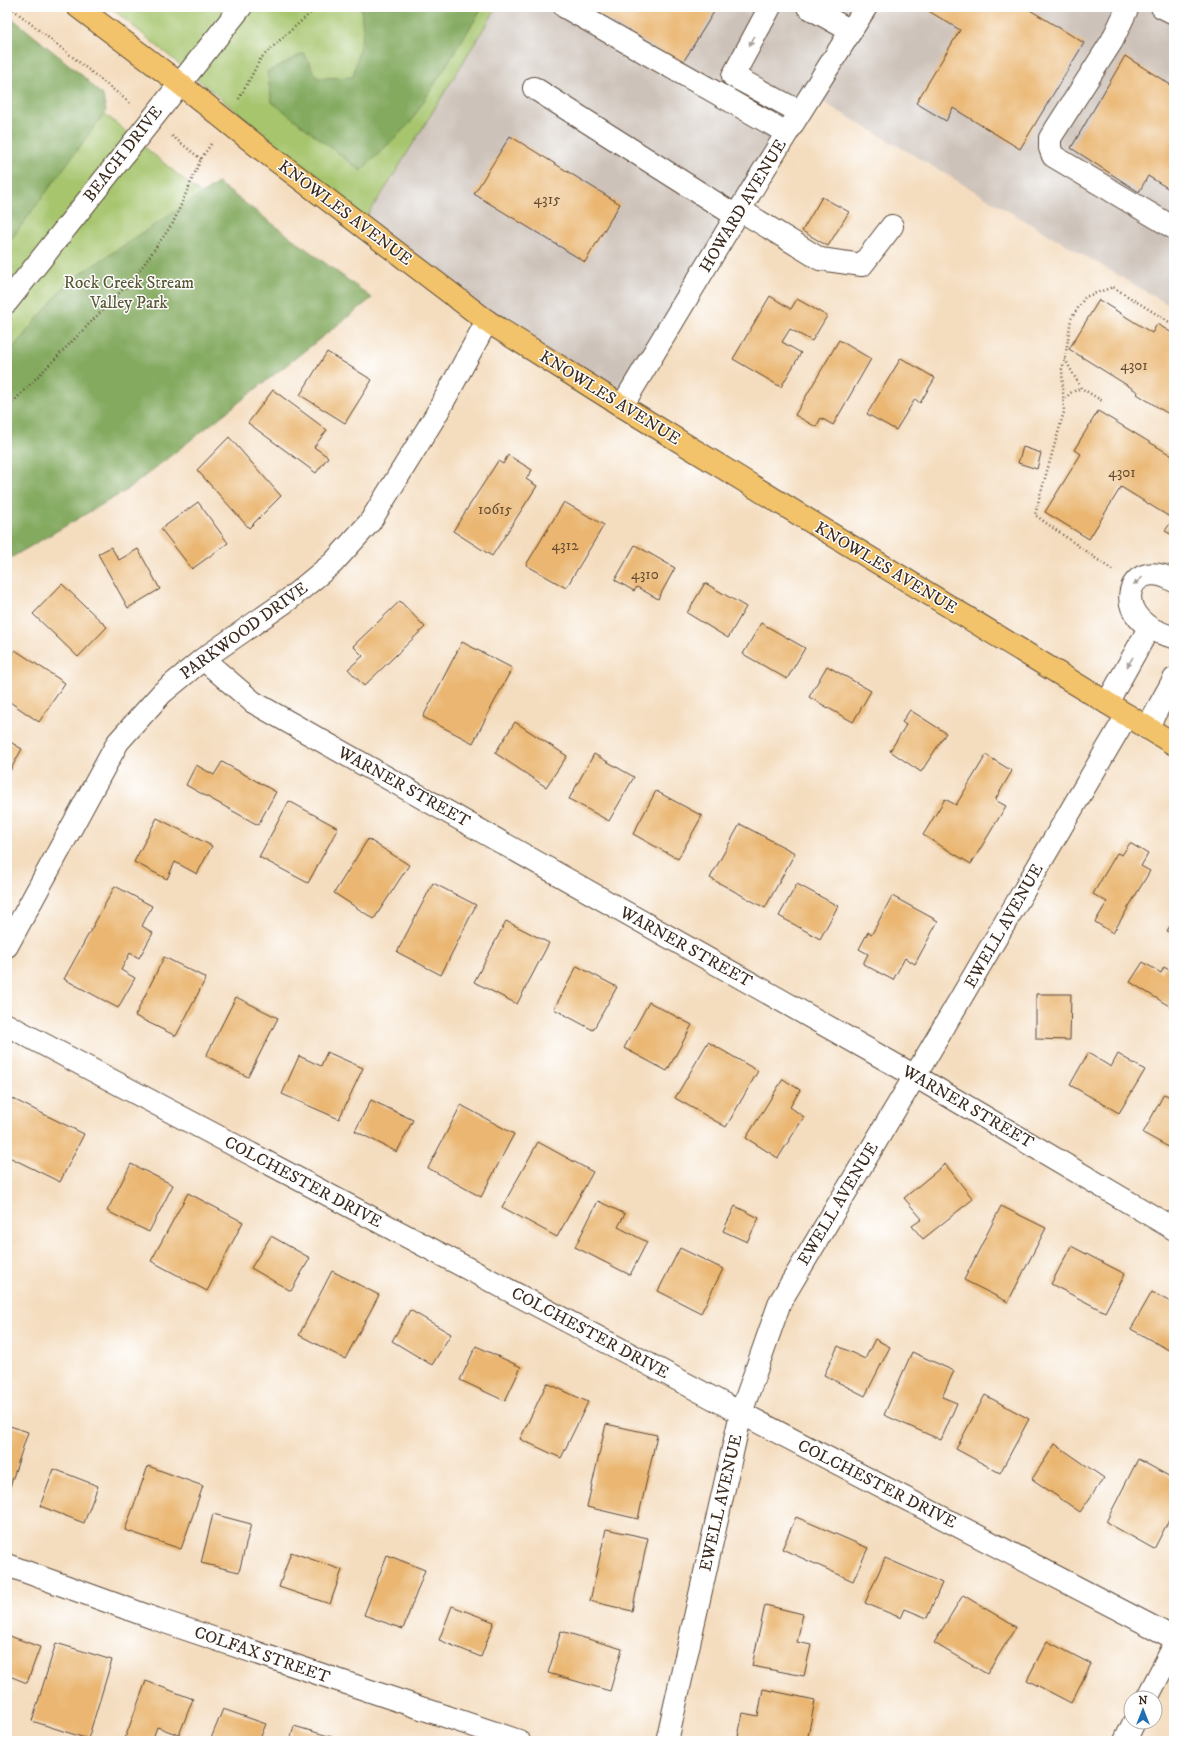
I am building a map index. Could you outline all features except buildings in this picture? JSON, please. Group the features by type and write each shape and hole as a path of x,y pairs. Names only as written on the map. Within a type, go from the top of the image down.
{"main road":[{"name":"KNOWLES AVENUE","path":"78,7 179,83 249,140 487,321 622,406 1174,744"}],"street":[{"name":"BEACH DRIVE","path":"7,302 179,83 241,7"},
{"path":"565,7 787,133"},
{"path":"770,7 733,76 800,112"},
{"path":"808,7 851,31"},
{"name":"HOWARD AVENUE","path":"622,406 738,213 866,7"},
{"path":"1128,7 1112,41 1050,138 1050,148 1053,156 1174,228"},
{"path":"1162,7 1174,13"},
{"path":"534,88 738,213 820,259 862,265 892,226"},
{"name":"PARKWOOD DRIVE","path":"7,946 118,742 162,693 203,659 288,600 333,562 370,522 436,415 487,321"},
{"path":"1174,581 1155,575 1148,575 1136,580 1132,586 1129,599 1136,616 1149,628 1174,637"},
{"path":"1107,702 1149,628"},
{"name":"WARNER STREET","path":"203,659 253,702 915,1076 1174,1229"},
{"path":"1147,728 1174,679"},
{"name":"EWELL AVENUE","path":"667,1741 742,1413 780,1302 915,1076 1127,715"},
{"name":"COLCHESTER DRIVE","path":"7,1026 742,1413 1174,1638"},
{"name":"COLFAX STREET","path":"7,1565 156,1619 519,1741"},
{"path":"1151,1690 1174,1646"},
{"path":"1124,1741 1130,1730"}],"path":[{"path":"10,7 128,102"},
{"path":"251,77 261,58 317,7"},
{"path":"7,408 135,277 173,223 201,159"},
{"path":"1118,574 1035,514 1038,499 1064,412 1062,369 1065,359 1070,319 1085,297 1100,290 1113,287 1174,325"},
{"path":"1065,359 1081,388 1104,402"},
{"path":"1063,402 1070,393 1081,388"}],"shaded area":[{"path":"472,7 1174,7 1174,308 811,95 622,406 342,210"}],"green space":[{"path":"110,7 497,7 387,186 365,218"},
{"path":"361,7 483,7 410,123 361,171 272,102 267,72 304,53 317,78 353,77 363,32"},
{"path":"7,14 84,77 103,96 106,111 7,245"},
{"name":"Rock Creek Stream Valley Park","path":"7,32 304,280 7,544"},
{"name":"Rock Creek Stream Valley Park","path":"218,183 372,298 127,490 7,560 7,355 68,282"}]}
